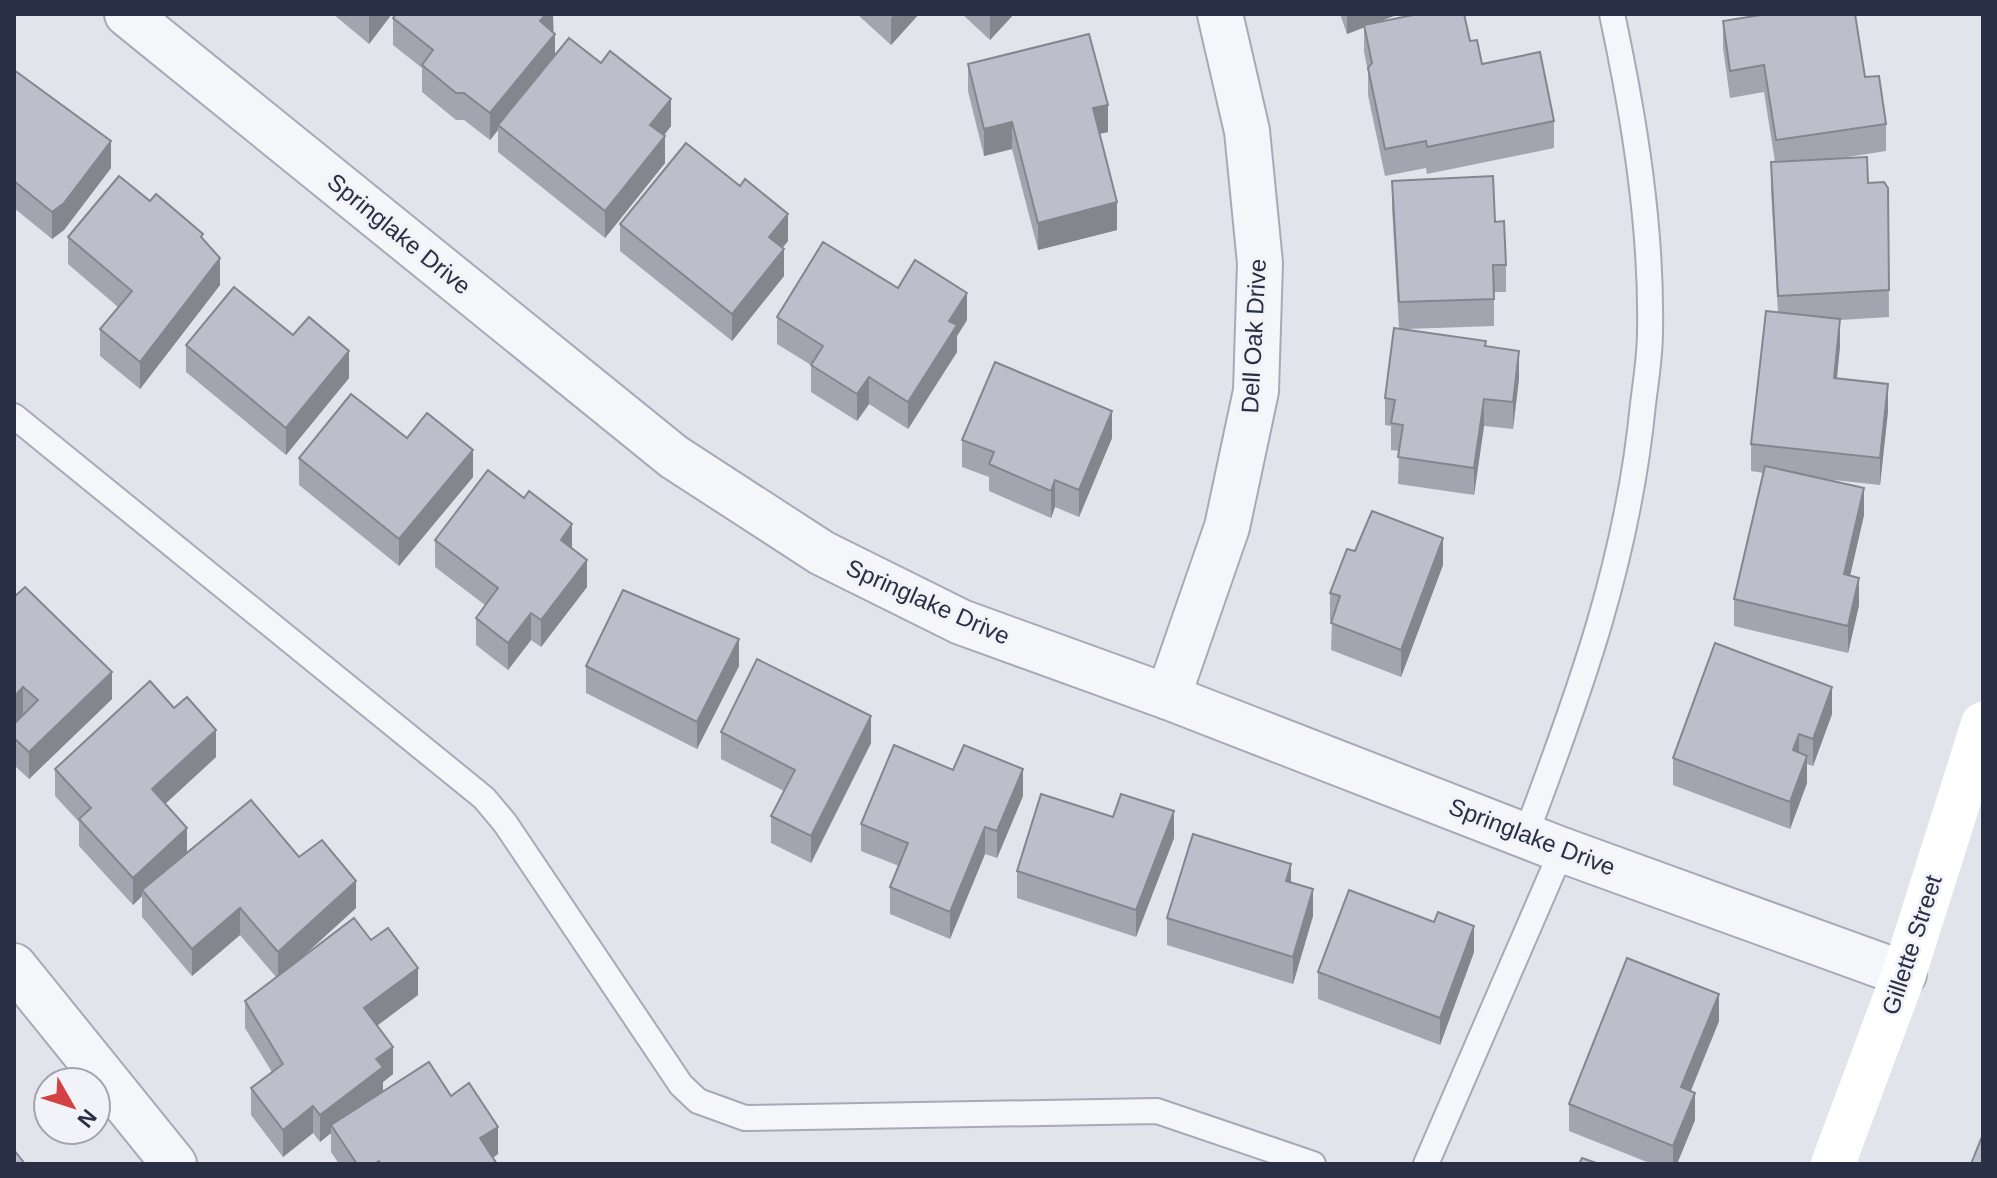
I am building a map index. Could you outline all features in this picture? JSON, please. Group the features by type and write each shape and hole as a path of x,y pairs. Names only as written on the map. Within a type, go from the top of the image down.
{"street":[{"name":"Springlake Drive","path":"127,14 674,457 822,553 961,622 1904,974"},
{"name":"Dell Oak Drive","path":"1168,697 1227,527 1256,391 1260,263 1247,131 1220,14"},
{"name":"Gillette Street","path":"1833,1164 1904,974 1983,724"},
{"path":"14,966 174,1164"}],"lane":[{"path":"1426,1164 1544,842 1584,681 1619,560 1638,456 1650,333 1645,221 1625,73 1612,14"},
{"path":"14,416 484,798 505,823 681,1085 698,1101 745,1118 1157,1111 1313,1164"}],"building":[{"path":"396,14 546,14 540,21 555,34 490,113 464,93 456,93 422,65 433,50 393,18"},
{"path":"1418,14 1464,14 1470,41 1477,40 1482,64 1540,52 1554,121 1427,147 1426,141 1385,149 1368,68 1372,63 1364,25"},
{"path":"1767,14 1855,14 1865,77 1879,76 1886,124 1776,140 1764,65 1730,71 1723,21"},
{"path":"1089,34 1108,105 1093,108 1117,202 1038,223 1012,122 984,129 968,64"},
{"path":"569,38 601,63 610,51 671,99 650,125 665,136 605,211 498,125"},
{"path":"14,70 111,141 64,203 52,212 14,181"},
{"path":"686,143 740,186 745,179 788,214 769,237 784,249 732,314 620,224"},
{"path":"1867,157 1868,183 1884,182 1888,188 1889,290 1778,296 1771,162"},
{"path":"119,176 150,201 156,194 203,234 201,237 220,258 140,362 100,329 132,291 68,237"},
{"path":"1493,176 1495,222 1504,221 1506,265 1493,265 1494,299 1399,302 1392,181"},
{"path":"823,242 898,288 915,260 967,293 949,321 957,325 908,402 869,377 857,394 811,365 823,346 777,317"},
{"path":"234,287 293,335 309,317 349,351 286,428 186,345"},
{"path":"1766,311 1840,319 1834,378 1888,384 1880,458 1751,444"},
{"path":"1394,328 1486,341 1485,346 1519,351 1513,402 1484,399 1474,468 1398,457 1403,425 1391,423 1395,400 1385,398"},
{"path":"995,362 1112,411 1079,490 1055,480 1051,491 989,464 994,452 962,440"},
{"path":"351,394 407,438 427,413 473,450 399,539 299,458"},
{"path":"1765,466 1864,488 1844,574 1859,578 1848,626 1734,599"},
{"path":"488,470 524,498 529,491 572,524 561,540 587,560 541,620 531,613 508,643 476,618 498,588 435,540"},
{"path":"1372,511 1443,538 1401,650 1331,623 1340,596 1330,593 1347,549 1355,551"},
{"path":"25,587 112,672 29,752 14,738 14,724 38,700 23,687 14,697 14,597"},
{"path":"623,590 739,639 697,722 586,666"},
{"path":"1715,643 1832,687 1813,739 1799,734 1793,750 1807,756 1790,802 1673,758"},
{"path":"757,659 871,716 811,836 771,816 795,770 721,732"},
{"path":"150,681 174,708 187,697 216,730 152,789 187,828 133,878 79,819 91,808 55,769"},
{"path":"894,745 953,770 964,745 1023,769 997,831 985,827 950,912 890,887 908,843 861,824"},
{"path":"1041,794 1113,817 1121,794 1174,811 1136,910 1017,871"},
{"path":"251,800 299,857 322,840 356,881 278,952 240,908 192,949 142,890"},
{"path":"1193,834 1291,864 1286,881 1313,889 1293,957 1167,918"},
{"path":"1349,890 1434,922 1438,912 1474,926 1440,1018 1318,972"},
{"path":"354,918 371,940 388,928 418,968 364,1008 393,1047 376,1059 383,1067 320,1115 313,1106 283,1130 251,1088 283,1064 245,1001"},
{"path":"1627,958 1719,994 1681,1087 1695,1093 1673,1146 1569,1104"},
{"path":"429,1062 451,1096 469,1083 498,1127 480,1138 497,1164 381,1164 379,1161 357,1164 331,1125"},
{"path":"1983,1134 1983,1164 1971,1164"},
{"path":"14,1150 25,1164 14,1164"},
{"path":"1582,1158 1599,1164 1579,1164"}]}
